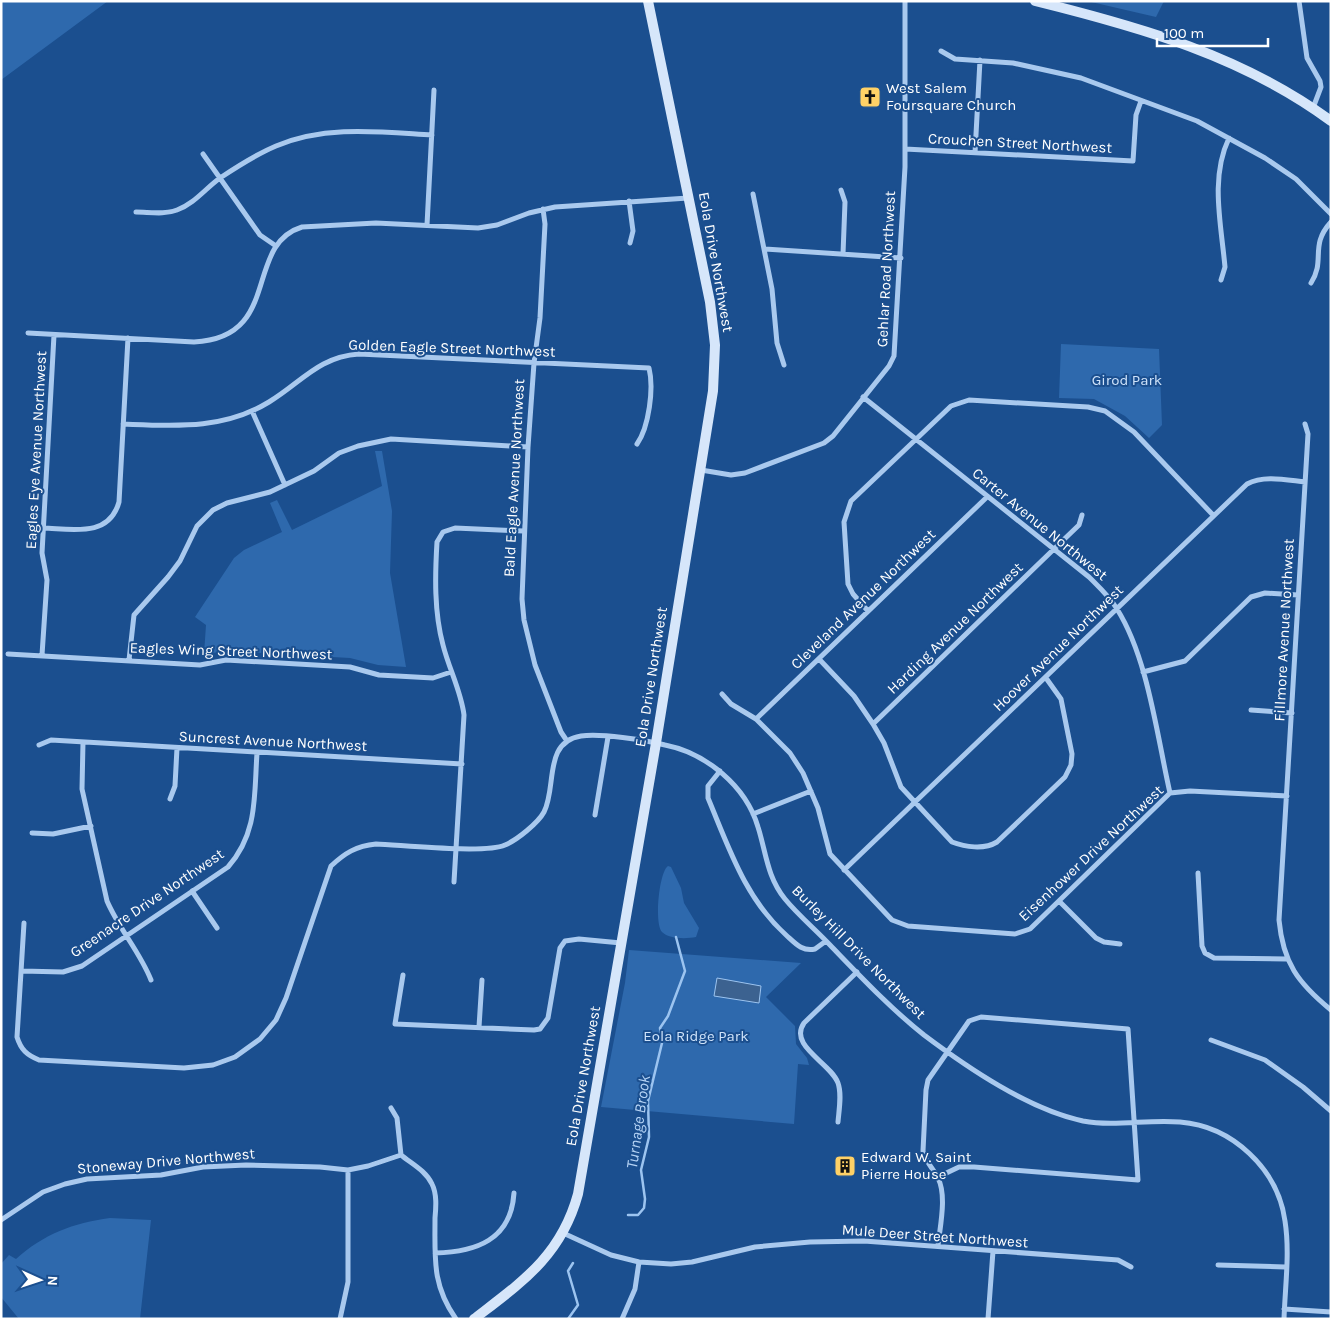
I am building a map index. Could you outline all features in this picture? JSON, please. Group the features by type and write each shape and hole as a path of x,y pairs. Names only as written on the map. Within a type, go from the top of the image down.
{"main road":[{"name":"Eola Drive Northwest","path":"474,1319 534,1271 553,1250 564,1233 578,1194 656,743 713,391 714,336 708,293 648,1"},
{"path":"1036,1 1128,25 1190,46 1246,69 1313,108 1331,121"}],"street":[{"name":"Gehlar Road Northwest","path":"700,470 725,474 745,473 824,442 833,436 889,366 894,356 906,150 905,1"},
{"path":"1299,1 1307,58 1320,81 1321,87 1313,108"},
{"path":"941,51 954,58 1013,63 1071,76 1197,122 1265,158 1296,179 1331,214"},
{"path":"975,153 980,60"},
{"path":"427,225 434,90"},
{"name":"Crouchen Street Northwest","path":"906,150 1133,161 1136,115 1141,100"},
{"path":"136,212 157,213 179,210 220,178 256,156 278,145 313,135 353,131 432,135"},
{"path":"1221,280 1225,267 1218,181 1221,155 1229,138"},
{"path":"202,154 260,235 276,246"},
{"path":"841,190 845,202 843,254"},
{"path":"753,194 772,290 777,343 784,365"},
{"path":"28,334 194,342 207,342 229,335 247,319 255,305 276,246 292,230 376,223 478,228 497,225 543,209 689,198"},
{"path":"629,202 634,231 630,243"},
{"name":"Bald Eagle Avenue Northwest","path":"543,209 545,224 540,318 534,363 528,447 523,531 522,599 529,646 542,687 561,732 568,741"},
{"path":"1311,282 1317,273 1319,237 1331,222"},
{"path":"764,250 901,258"},
{"name":"Eagles Eye Avenue Northwest","path":"42,655 47,580 42,552 54,335"},
{"path":"43,528 89,530 99,527 116,512 119,502 128,338"},
{"name":"Golden Eagle Street Northwest","path":"123,424 185,427 226,421 252,411 285,391 318,366 349,355 650,368 652,378 645,432 637,444"},
{"name":"Carter Avenue Northwest","path":"863,397 1089,577 1117,608 1129,631 1143,672 1170,793"},
{"path":"868,612 853,594 848,584 844,522 851,501 951,406 969,400 1088,407 1106,411 1134,432 1213,515"},
{"path":"252,411 286,485"},
{"name":"Fillmore Avenue Northwest","path":"1286,959 1281,940 1279,920 1308,434 1305,424"},
{"path":"129,660 134,615 180,561 197,526 213,510 227,503 270,492 286,485 339,453 358,446 392,439 528,447"},
{"name":"Hoover Avenue Northwest","path":"844,870 1247,484 1256,480 1305,482"},
{"name":"Cleveland Avenue Northwest","path":"756,719 987,497"},
{"name":"Harding Avenue Northwest","path":"873,724 1079,525 1082,515"},
{"path":"454,882 464,715 463,704 442,643 436,596 438,542 443,532 455,528 523,531"},
{"path":"1143,672 1185,660 1251,597 1265,593 1298,596"},
{"name":"Eagles Wing Street Northwest","path":"8,654 200,665 226,660 322,665 350,667 380,675 433,678 451,672"},
{"path":"819,659 854,696 873,724 884,743 901,787 952,842 961,845 985,847 997,842 1064,777 1071,766 1072,754 1061,699 1046,678"},
{"name":"Eisenhower Drive Northwest","path":"722,694 731,704 756,719 790,753 818,808 830,854 892,920 908,926 1015,934 1030,929 1170,793 1190,791 1287,796"},
{"path":"1251,710 1292,713"},
{"name":"Burley Hill Drive Northwest","path":"568,741 584,736 656,743 697,756 720,771 739,792 754,814 767,866 785,899 911,1024 947,1052 982,1074 1047,1110 1090,1122 1180,1122 1203,1126 1225,1136 1252,1156 1270,1179 1281,1205 1286,1231 1284,1319"},
{"path":"595,815 608,737"},
{"name":"Suncrest Avenue Northwest","path":"39,745 51,740 462,764"},
{"path":"24,923 18,1037 20,1047 29,1056 39,1060 184,1068 213,1065 236,1057 250,1047 276,1020 286,998 331,866 346,852 361,846 376,844 489,849 504,846 538,820 546,808 558,752 568,741"},
{"path":"83,742 82,789 108,901 114,918 145,965 151,980"},
{"path":"170,799 175,786 177,748"},
{"name":"Greenacre Drive Northwest","path":"22,971 63,972 82,966 228,867 245,844 253,816 257,753"},
{"path":"720,771 708,786 708,798 754,899 772,922 801,948 815,949 826,941"},
{"path":"754,814 810,791"},
{"path":"32,833 53,834 91,826"},
{"path":"1198,873 1202,946 1205,953 1214,958 1286,959 1306,988 1331,1010"},
{"path":"192,892 217,928"},
{"path":"1059,901 1096,938 1104,942 1120,944"},
{"path":"403,975 394,1024 540,1029 548,1018 560,948 565,941 579,939 621,943"},
{"path":"838,1122 838,1083 834,1076 802,1042 800,1031 804,1022 857,972"},
{"path":"479,1027 482,980"},
{"path":"938,1177 959,1167 974,1166 1138,1180 1128,1029 980,1017 969,1021 928,1080 926,1090 923,1151 925,1161 938,1177 942,1188 938,1246"},
{"path":"1210,1040 1265,1060 1296,1082 1331,1111"},
{"path":"391,1108 397,1118 401,1155 424,1172 432,1183 436,1201 435,1253 438,1286 456,1319"},
{"name":"Stoneway Drive Northwest","path":"1,1220 43,1192 87,1179 161,1176 203,1167 225,1166 272,1165 348,1170 377,1164 401,1155"},
{"path":"340,1319 348,1282 348,1170"},
{"path":"435,1253 468,1251 489,1240 506,1222 513,1210 514,1193"},
{"name":"Mule Deer Street Northwest","path":"564,1233 597,1250 639,1262 671,1264 692,1262 755,1247 810,1242 864,1241 1118,1260 1130,1267"},
{"path":"988,1319 993,1251"},
{"path":"622,1319 635,1289 639,1262"},
{"path":"1218,1265 1286,1267"},
{"path":"1284,1309 1331,1312"}],"green space":[{"path":"1,1 108,1 1,80"},
{"path":"1087,1 1164,1 1156,17"},
{"name":"Girod Park","path":"1061,344 1159,349 1162,425 1149,438 1125,416 1094,399 1059,398"},
{"path":"375,451 382,451 392,511 390,573 406,667 378,665 350,658 228,651 204,654 206,625 195,617 234,558 244,550 282,532 270,503 277,500 292,530 382,486"},
{"path":"668,866 671,867 681,888 684,903 699,928 696,937 669,936 662,932 660,927 658,909 660,887"},
{"name":"Eola Ridge Park","path":"629,950 801,963 766,997 795,1026 796,1044 807,1058 809,1065 798,1064 794,1124 601,1107 625,983"},
{"path":"110,1218 151,1220 140,1319 19,1319 1,1297 1,1264 9,1255 16,1259 48,1236 84,1223"}],"shaded area":[{"path":"717,978 761,986 759,1003 714,996"}],"waterway":[{"name":"Turnage Brook","path":"628,1215 638,1215 644,1208 645,1199 641,1170 649,1137 648,1101 662,1043 660,1028 668,1016 685,971 676,937"},
{"name":"Turnage Brook","path":"568,1319 578,1305 568,1271 573,1263"}],"place":[{"name":"West Salem Foursquare Church","path":"870,97"},
{"name":"Edward W. Saint Pierre House","path":"845,1166"}]}
